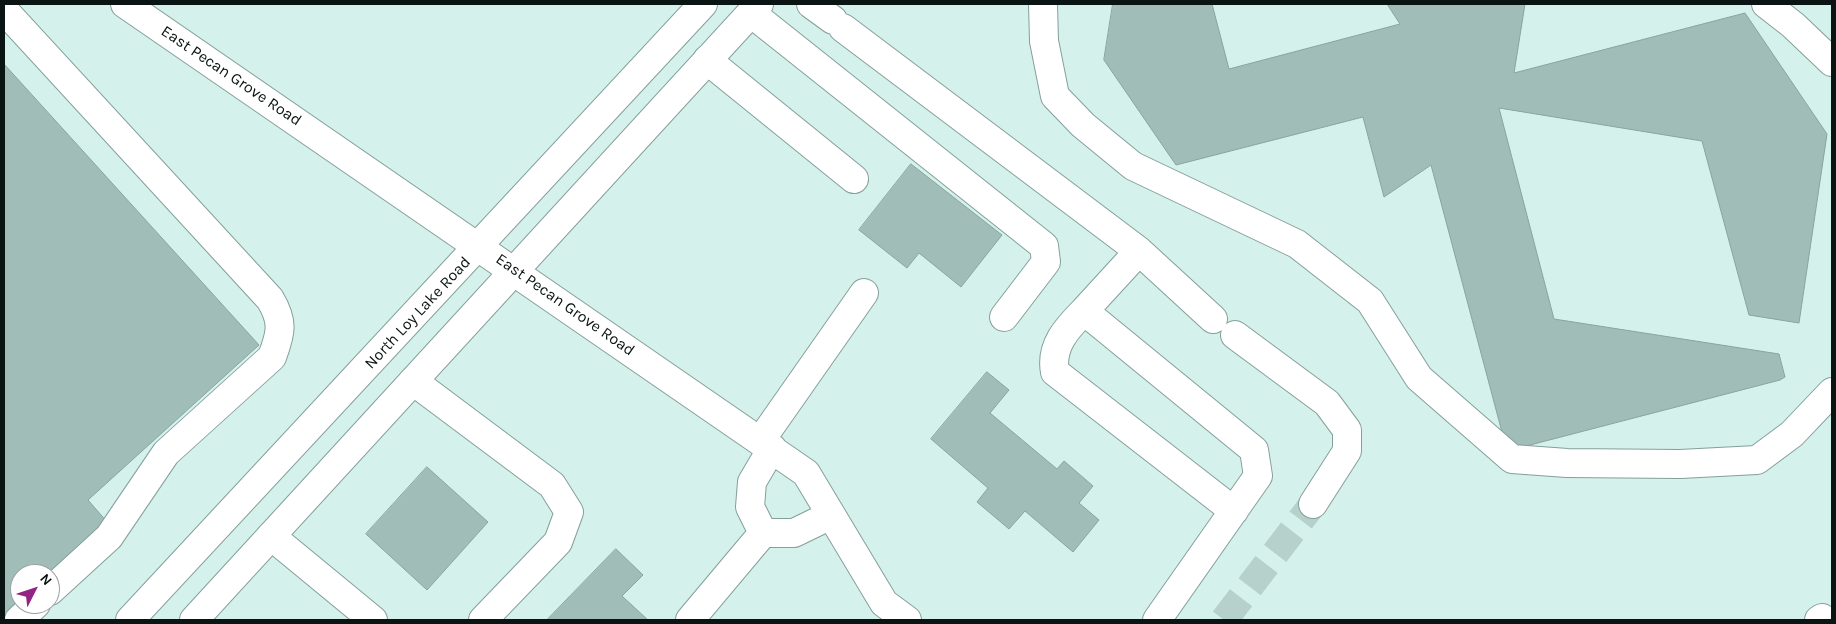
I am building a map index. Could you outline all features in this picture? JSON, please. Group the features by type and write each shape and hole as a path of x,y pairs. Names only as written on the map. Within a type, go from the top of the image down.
{"main road":[{"name":"North Loy Lake Road","path":"130,620 703,4"},
{"path":"811,4 1139,251 1213,319"},
{"path":"1043,4 1044,41 1055,96 1082,124 1133,166 1297,244 1370,301 1419,378 1512,459 1567,463 1671,464 1757,460 1792,434 1832,392"},
{"path":"1766,4 1793,25 1832,62"},
{"name":"East Pecan Grove Road","path":"142,8 479,246 806,472 884,603 907,620"},
{"path":"201,618 271,536 755,8 1044,246 1046,262 1004,317"},
{"path":"4,10 270,299 280,314 280,336 272,357 166,453 109,536 60,582"},
{"path":"708,60 854,179"},
{"path":"1139,251 1064,331 1053,358 1055,372 1234,510"},
{"path":"763,533 750,507 752,482 767,444 864,293"},
{"path":"1084,311 1254,450 1258,476 1157,620"},
{"path":"1234,335 1327,403 1348,430 1347,451 1313,504"},
{"path":"413,381 552,485 569,512 558,542 483,620"},
{"path":"763,533 794,533 831,515"},
{"path":"690,620 763,533"},
{"path":"271,536 373,620"}],"building":[{"path":"1113,4 1212,4 1229,69 1400,24 1387,4 1525,4 1514,73 1745,13 1827,134 1799,323 1749,315 1702,141 1499,108 1554,319 1779,354 1785,377 1780,380 1507,451 1431,165 1384,197 1363,117 1176,165 1104,60"},
{"path":"4,64 259,345 88,500 108,523 60,565 10,564 10,612 4,618"},
{"path":"911,164 1002,235 961,287 919,253 907,268 859,230"},
{"path":"987,372 1009,390 990,413 1057,469 1064,461 1093,486 1079,503 1099,520 1073,552 1025,511 1009,529 977,502 988,488 931,439"},
{"path":"427,467 488,522 427,590 366,534"},
{"path":"616,549 643,575 622,596 648,620 547,620"}],"tunnel":[{"path":"1224,620 1313,504"}]}
